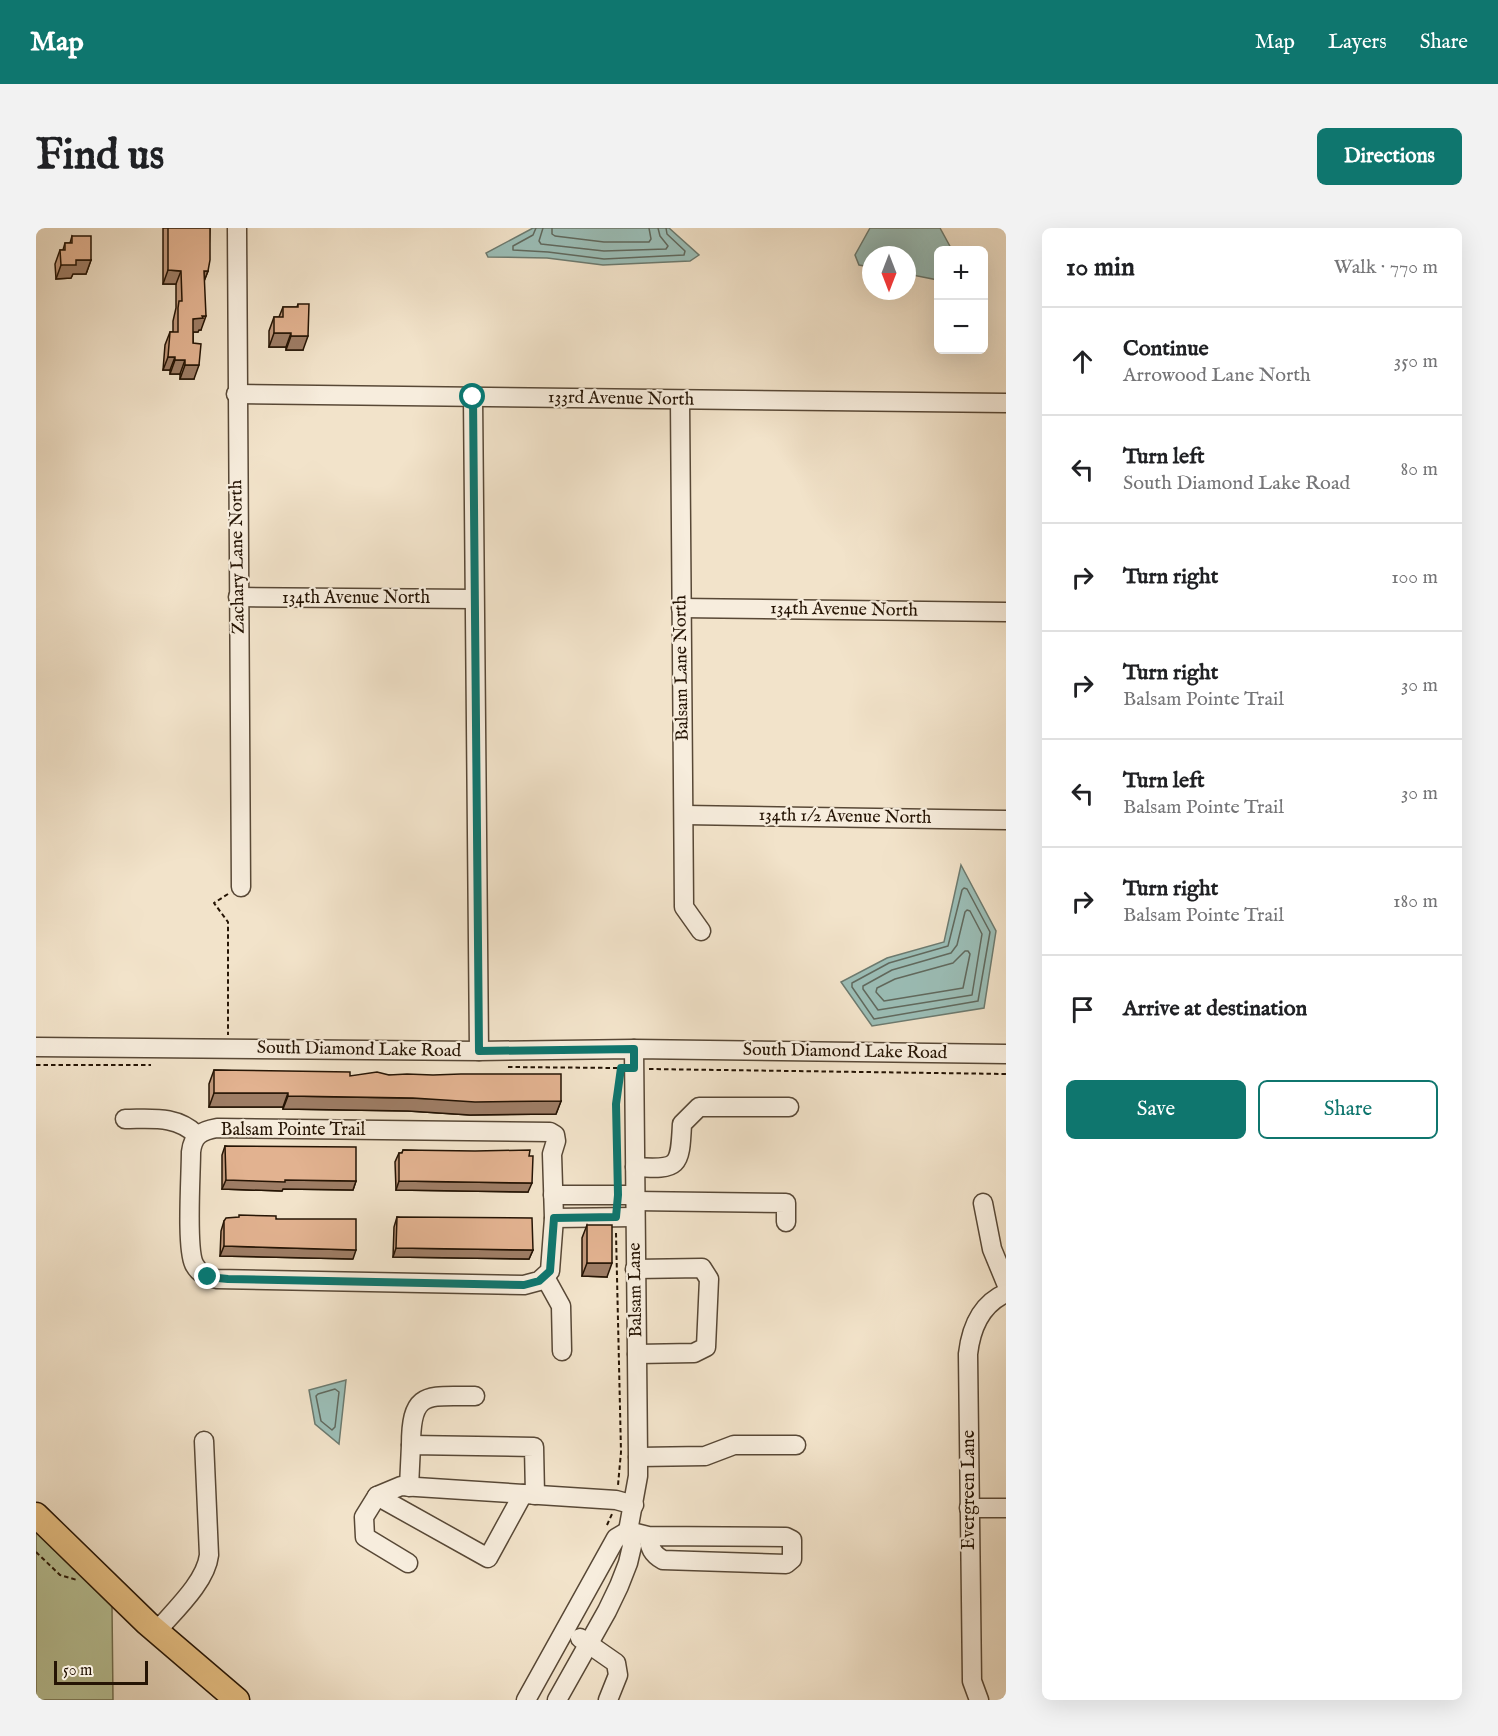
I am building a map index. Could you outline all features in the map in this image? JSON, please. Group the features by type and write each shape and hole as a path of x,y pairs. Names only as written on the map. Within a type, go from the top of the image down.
{"main road":[{"path":"36,1515 156,1632 237,1700"}],"street":[{"name":"Zachary Lane North","path":"237,228 236,394 241,887"},
{"name":"133rd Avenue North","path":"236,394 1006,403"},
{"path":"473,397 479,1051"},
{"name":"Balsam Lane North","path":"680,400 684,907 701,931"},
{"name":"134th Avenue North","path":"238,597 474,598"},
{"name":"134th Avenue North","path":"681,608 1006,612"},
{"name":"134th 1/2 Avenue North","path":"685,815 1006,820"},
{"name":"South Diamond Lake Road","path":"36,1047 479,1051 634,1049 1006,1054"},
{"name":"Balsam Lane","path":"557,1700 615,1594 628,1563 632,1546 625,1502 638,1457 635,1269 631,1202 635,1167 634,1049"},
{"path":"635,1167 662,1169 674,1164 680,1155 682,1124 699,1107 789,1107"},
{"path":"125,1119 172,1120 186,1125 197,1135"},
{"name":"Balsam Pointe Trail","path":"217,1128 547,1131 555,1136 556,1141 552,1154 553,1195 551,1266 545,1277 524,1285 208,1277 195,1265 190,1248 192,1144 197,1135 203,1131 217,1128"},
{"path":"553,1195 631,1202 786,1203 786,1222"},
{"path":"554,1218 616,1217 631,1202"},
{"path":"983,1203 992,1248 1006,1283"},
{"path":"635,1269 702,1268 709,1279 706,1347 694,1353 637,1354"},
{"path":"545,1277 561,1306 562,1352"},
{"name":"Evergreen Lane","path":"979,1700 972,1682 968,1354 970,1336 977,1319 1006,1293"},
{"path":"409,1487 411,1424 420,1402 427,1397 475,1396"},
{"path":"156,1632 183,1602 207,1568 209,1555 204,1441"},
{"path":"377,1496 488,1558 529,1494 534,1447 411,1445"},
{"path":"638,1457 705,1456 734,1445 796,1445"},
{"path":"408,1563 365,1537 364,1517 377,1496 400,1486 625,1502"},
{"path":"969,1508 1006,1508"},
{"path":"526,1700 616,1538 628,1531 648,1536 786,1537 792,1540 792,1559 786,1564 663,1560 655,1556 650,1549 648,1536"},
{"path":"566,1629 616,1663 618,1675 608,1700"}],"path":[{"path":"228,1049 228,922 214,903 241,887"},
{"path":"36,1065 153,1065"},
{"path":"508,1067 1006,1074"},
{"path":"619,1087 616,1104 631,1202"},
{"path":"607,1525 625,1502 621,1452 616,1217"},
{"path":"36,1552 60,1575 105,1584"}],"green space":[{"path":"36,1530 112,1606 113,1700 36,1700"}],"water":[{"path":"533,228 669,228 699,255 690,261 603,265 547,258 488,257 486,253"},
{"path":"870,228 940,228 950,246 934,246 934,279 916,276 916,246 862,246 862,266 859,265 855,255"},
{"path":"961,865 996,931 984,1008 872,1026 841,982 887,958 944,942"},
{"path":"346,1380 339,1444 315,1424 309,1390"}],"building":[{"path":"168,228 210,228 210,260 208,271 204,271 206,316 193,319 193,343 201,344 199,365 185,365 185,360 168,357 170,332 178,332 178,308 179,301 182,301 181,271 168,270"},
{"path":"72,236 91,236 91,260 76,260 76,265 61,265 60,250 65,250 65,243 72,243"},
{"path":"298,304 309,304 308,336 274,333 274,317 283,317 283,307 298,307"},
{"path":"214,1070 350,1072 350,1076 377,1072 389,1075 561,1074 561,1101 475,1102 413,1098 288,1096 288,1093 214,1093"},
{"path":"225,1146 356,1147 356,1181 226,1180"},
{"path":"403,1150 530,1150 529,1156 533,1156 532,1183 399,1181 399,1153"},
{"path":"239,1215 276,1216 276,1219 356,1219 356,1250 224,1246 224,1221 226,1218 239,1217"},
{"path":"397,1217 532,1218 533,1250 396,1248"},
{"path":"587,1225 612,1225 612,1263 587,1263"}],"route":[{"path":"208,1277 524,1285 539,1281 550,1271 554,1218 616,1217 618,1195 616,1104 621,1068 634,1068 634,1049 479,1051 473,397"}]}
